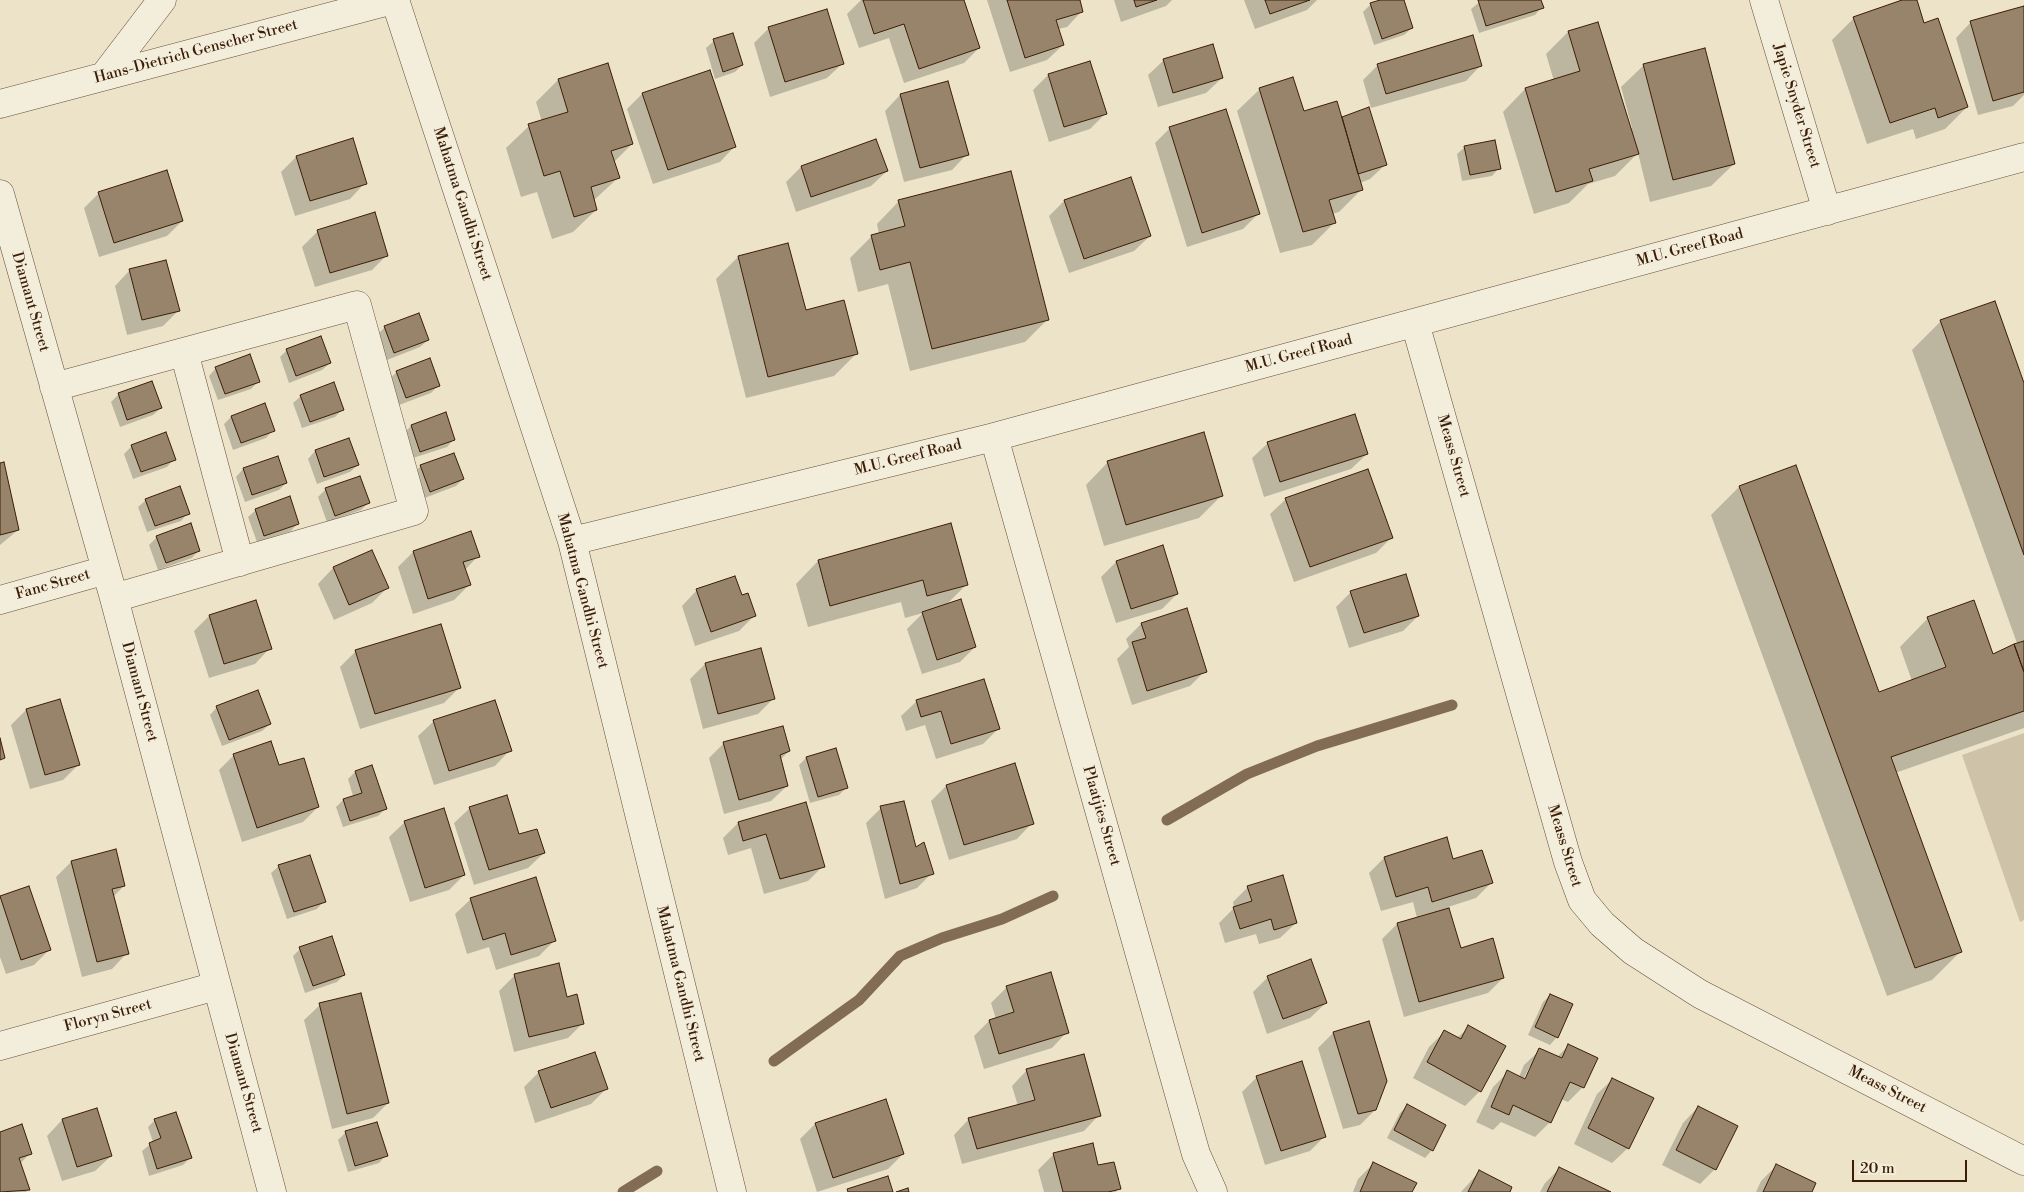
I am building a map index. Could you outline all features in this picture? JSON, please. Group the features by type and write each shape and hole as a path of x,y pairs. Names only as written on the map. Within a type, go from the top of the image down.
{"street":[{"path":"104,76 162,0"},
{"name":"Hans-Dietrich Genscher Street","path":"0,104 394,0"},
{"name":"Mahatma Gandhi Street","path":"394,0 572,541 732,1192"},
{"name":"Japie Snyder Street","path":"1764,0 1827,211"},
{"name":"M.U. Greef Road","path":"572,541 994,437 2024,157"},
{"name":"Diamant Street","path":"0,194 114,598 216,986 251,1107 272,1192"},
{"path":"54,387 357,305 414,511 114,598"},
{"name":"Meass Street","path":"1415,323 1565,853 1582,900 1602,924 1633,951 1700,994 2024,1161"},
{"path":"184,352 240,562"},
{"name":"Plaatjies Street","path":"994,437 1196,1154 1213,1192"},
{"name":"Fanc Street","path":"0,600 106,570"},
{"name":"Floryn Street","path":"0,1046 216,986"}],"shaded area":[{"path":"2024,733 2024,920 2020,922 1962,755"}],"building":[{"path":"863,0 964,0 980,48 919,69 904,24 874,34"},
{"path":"1007,0 1080,0 1083,12 1056,20 1064,45 1025,58"},
{"path":"1134,0 1157,0 1136,7"},
{"path":"1265,0 1310,0 1270,14"},
{"path":"1380,0 1404,0 1413,28 1382,39 1370,3"},
{"path":"1478,0 1541,0 1544,8 1486,26"},
{"path":"1902,0 1917,0 1924,23 1938,18 1968,107 1938,118 1935,108 1890,123 1853,17"},
{"path":"2024,6 2024,92 1993,101 1970,21"},
{"path":"827,9 844,64 785,82 768,27"},
{"path":"1598,22 1639,154 1589,169 1593,181 1556,192 1525,88 1580,71 1568,31"},
{"path":"733,33 743,65 723,72 713,39"},
{"path":"1473,35 1482,66 1386,94 1377,64"},
{"path":"1213,44 1223,78 1173,93 1163,59"},
{"path":"1705,48 1735,164 1673,180 1643,64"},
{"path":"1090,61 1107,114 1064,127 1048,74"},
{"path":"608,63 633,144 611,151 620,178 591,187 597,210 574,217 560,171 544,176 528,124 568,112 558,79"},
{"path":"710,70 736,147 668,170 642,93"},
{"path":"1293,77 1304,111 1337,101 1363,190 1329,200 1336,223 1303,232 1259,88"},
{"path":"948,81 969,155 920,168 900,94"},
{"path":"1369,107 1387,165 1358,174 1342,117"},
{"path":"1226,109 1260,214 1202,233 1169,127"},
{"path":"353,138 367,184 310,201 296,156"},
{"path":"876,139 888,171 811,197 801,166"},
{"path":"1495,140 1501,169 1470,175 1464,146"},
{"path":"167,170 183,221 114,243 98,192"},
{"path":"1011,171 1049,320 932,349 910,262 880,270 871,235 905,226 898,200"},
{"path":"1131,177 1151,236 1084,259 1064,200"},
{"path":"375,212 388,256 330,273 317,230"},
{"path":"788,243 806,310 844,300 858,354 768,377 738,256"},
{"path":"166,260 180,311 142,320 129,269"},
{"path":"1995,301 2024,383 2024,555 1940,320"},
{"path":"419,313 429,340 394,353 384,326"},
{"path":"321,336 331,363 296,376 286,349"},
{"path":"250,354 260,382 225,394 215,367"},
{"path":"430,358 440,386 406,398 396,371"},
{"path":"152,381 162,408 127,420 118,393"},
{"path":"334,382 344,410 310,422 300,395"},
{"path":"265,403 275,431 241,443 231,416"},
{"path":"446,412 455,440 420,452 411,425"},
{"path":"1355,414 1368,454 1280,482 1267,442"},
{"path":"166,432 176,460 141,472 131,445"},
{"path":"1204,432 1223,496 1126,525 1107,461"},
{"path":"349,438 359,465 324,477 315,450"},
{"path":"454,453 464,479 430,492 420,465"},
{"path":"278,456 287,483 252,495 243,468"},
{"path":"4,462 19,530 0,535 0,463"},
{"path":"1796,465 1879,692 1946,667 1927,617 1974,600 1993,654 2014,644 2024,672 2024,711 1891,757 1962,952 1915,968 1739,486"},
{"path":"1368,469 1393,538 1310,567 1285,498"},
{"path":"360,476 370,503 335,516 325,488"},
{"path":"180,486 190,514 155,526 145,499"},
{"path":"290,496 299,524 264,536 255,509"},
{"path":"191,523 200,551 166,563 156,536"},
{"path":"951,523 968,585 927,596 923,580 830,606 818,560"},
{"path":"471,531 480,557 463,562 471,585 428,599 413,551"},
{"path":"1163,545 1178,594 1131,609 1116,561"},
{"path":"372,550 389,588 349,605 333,567"},
{"path":"1406,574 1419,616 1364,633 1350,591"},
{"path":"735,576 742,595 748,593 756,616 711,632 696,589"},
{"path":"961,599 976,647 937,660 922,612"},
{"path":"256,600 272,649 224,664 209,615"},
{"path":"1187,608 1207,672 1147,691 1132,642 1146,638 1141,623"},
{"path":"441,624 461,688 375,714 355,650"},
{"path":"2024,641 2024,672 2014,644"},
{"path":"761,648 775,699 718,714 705,663"},
{"path":"984,679 1000,729 951,744 941,711 921,717 916,700"},
{"path":"258,690 271,724 229,740 216,706"},
{"path":"60,699 80,765 45,775 26,709"},
{"path":"495,700 512,751 449,771 433,720"},
{"path":"783,726 790,751 780,755 788,786 739,800 723,742"},
{"path":"0,738 5,758 0,760"},
{"path":"271,741 279,765 304,758 319,807 257,828 233,754"},
{"path":"836,748 848,788 818,797 806,757"},
{"path":"1015,763 1034,824 964,845 946,785"},
{"path":"372,765 387,809 350,821 343,799 362,793 355,771"},
{"path":"507,795 519,834 537,829 545,853 489,870 469,807"},
{"path":"904,801 916,847 924,842 934,874 900,884 880,806"},
{"path":"806,802 825,867 780,879 766,834 743,841 738,822"},
{"path":"444,808 465,875 425,888 404,821"},
{"path":"1447,837 1453,859 1482,850 1493,883 1432,902 1428,887 1396,897 1384,857"},
{"path":"116,849 125,886 112,889 129,954 97,962 71,861"},
{"path":"310,855 326,902 294,912 278,865"},
{"path":"1283,875 1297,923 1274,930 1271,919 1240,929 1233,907 1252,901 1247,886"},
{"path":"536,877 556,941 511,955 505,933 483,940 470,898"},
{"path":"29,886 51,950 21,960 0,896"},
{"path":"1449,908 1461,948 1493,938 1504,978 1419,1002 1397,923"},
{"path":"332,936 345,975 313,986 299,947"},
{"path":"1311,959 1327,1003 1283,1019 1267,976"},
{"path":"559,963 567,997 577,994 584,1024 529,1037 514,974"},
{"path":"1051,972 1069,1033 999,1054 989,1020 1014,1012 1006,986"},
{"path":"361,993 389,1103 347,1114 319,1003"},
{"path":"1550,994 1573,1004 1558,1038 1535,1027"},
{"path":"1369,1021 1387,1081 1376,1110 1358,1114 1333,1032"},
{"path":"1468,1025 1506,1046 1481,1092 1427,1062 1444,1030 1461,1039"},
{"path":"1568,1044 1598,1058 1584,1088 1570,1082 1551,1123 1513,1105 1509,1115 1491,1107 1507,1070 1525,1079 1539,1048 1562,1058"},
{"path":"595,1052 608,1089 551,1108 538,1071"},
{"path":"1084,1054 1101,1116 977,1149 968,1118 1035,1100 1026,1069"},
{"path":"1302,1061 1326,1137 1281,1151 1256,1076"},
{"path":"1612,1078 1654,1098 1629,1149 1588,1128"},
{"path":"886,1099 904,1154 833,1178 815,1123"},
{"path":"1407,1104 1446,1125 1433,1151 1394,1130"},
{"path":"1698,1106 1738,1126 1716,1170 1676,1150"},
{"path":"97,1108 112,1156 77,1167 62,1119"},
{"path":"176,1112 192,1158 157,1169 149,1143 161,1138 154,1119"},
{"path":"377,1122 388,1156 355,1166 345,1131"},
{"path":"22,1124 32,1154 19,1158 30,1190 0,1192 0,1132"},
{"path":"1093,1143 1098,1165 1114,1162 1121,1189 1108,1192 1063,1192 1053,1153"},
{"path":"1373,1162 1417,1183 1412,1192 1360,1192"},
{"path":"1776,1164 1816,1183 1812,1192 1763,1192"},
{"path":"1559,1167 1611,1192 1547,1192"},
{"path":"1479,1170 1512,1187 1510,1192 1468,1192"},
{"path":"888,1176 893,1192 848,1192 847,1189"},
{"path":"908,1188 909,1192 896,1192"}],"waterway":[{"path":"1167,820 1247,774 1317,746 1452,705"},
{"path":"774,1061 859,1000 900,956 942,938 1002,919 1053,896"},
{"path":"623,1192 657,1171"}]}
